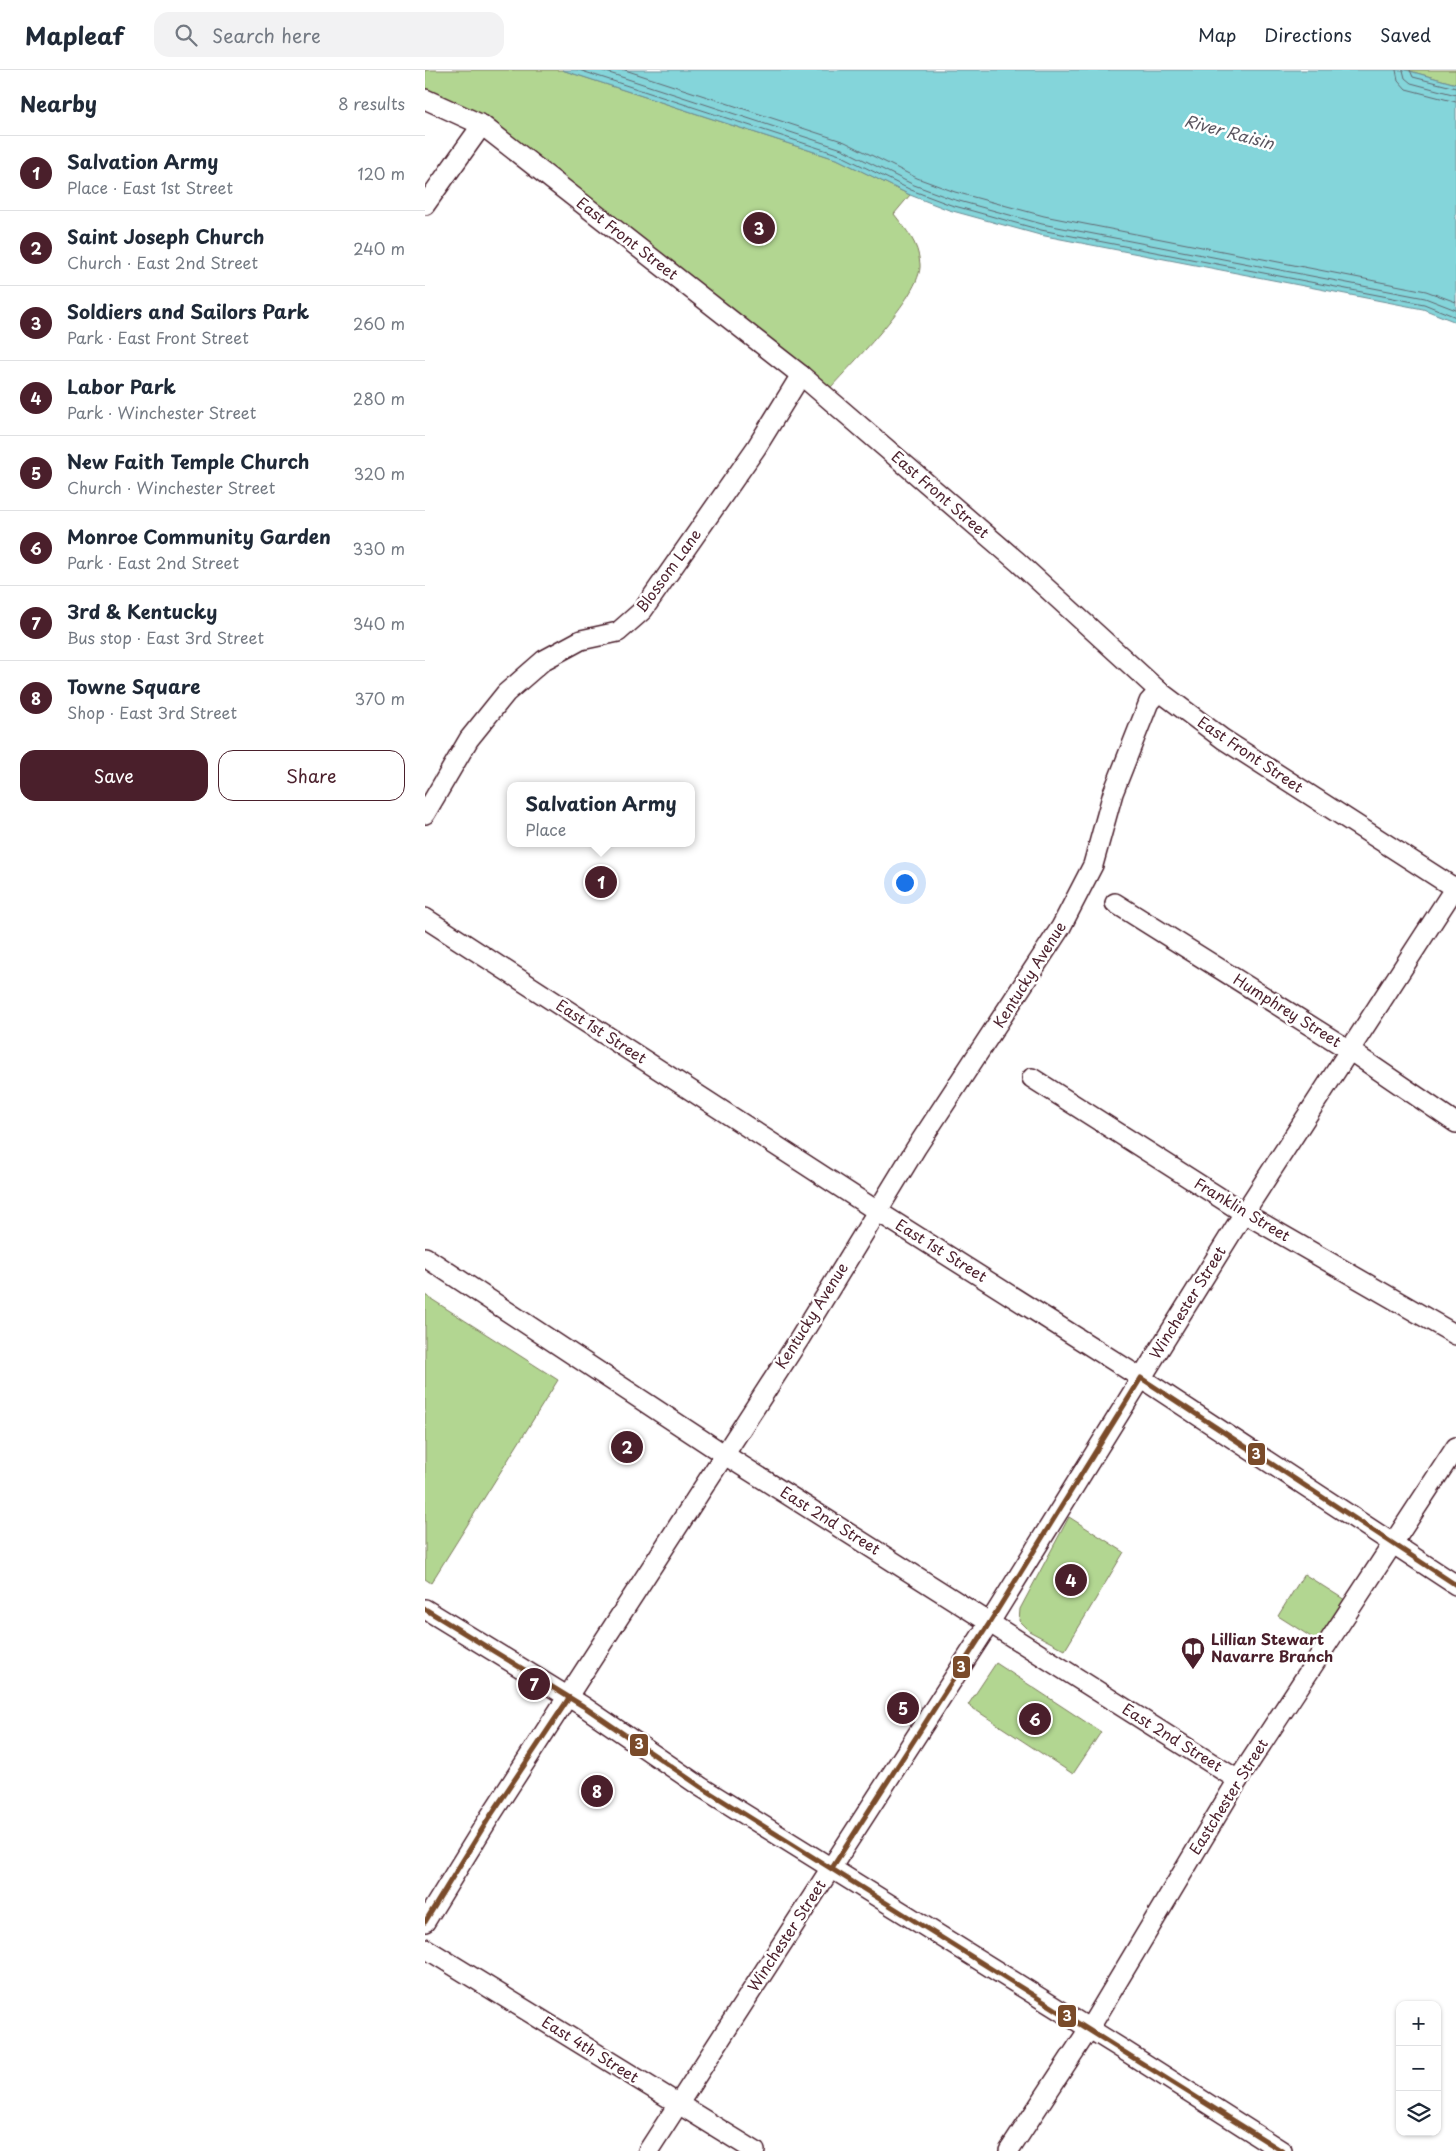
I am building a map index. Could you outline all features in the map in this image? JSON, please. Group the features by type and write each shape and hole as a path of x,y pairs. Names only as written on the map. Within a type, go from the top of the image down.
{"street":[{"name":"East Front Street","path":"425,100 481,125 801,375 1018,562 1159,691 1223,739 1456,888"},
{"path":"425,205 481,125"},
{"name":"Blossom Lane","path":"425,814 469,739 506,693 545,660 581,640 619,632 643,610 756,448 801,375"},
{"name":"Kentucky Avenue","path":"425,1922 489,1818 569,1698 800,1338 877,1211 1061,927 1093,865 1113,793 1149,702 1159,691"},
{"name":"Winchester Street","path":"648,2151 677,2103 990,1622 1244,1213 1456,888"},
{"name":"Humphrey Street","path":"1115,903 1349,1050 1456,1123"},
{"name":"East 1st Street","path":"425,918 877,1211 1141,1378 1456,1585"},
{"name":"Franklin Street","path":"1032,1078 1244,1213 1456,1335"},
{"name":"East 2nd Street","path":"425,1257 725,1454 1238,1780"},
{"name":"Eastchester Street","path":"1009,2151 1089,2028 1238,1780 1456,1447"},
{"path":"425,1609 569,1698 701,1787 1089,2028 1282,2151"},
{"name":"East 4th Street","path":"425,1948 755,2151"}],"green space":[{"path":"425,70 562,70 839,160 910,195 894,214 911,237 917,249 920,264 918,278 909,294 881,332 824,395 482,125 425,99"},
{"path":"1406,70 1456,70 1456,84"},
{"path":"425,1295 558,1380 431,1583 425,1579"},
{"path":"1069,1517 1124,1552 1065,1650 1029,1631 1019,1621 1020,1609"},
{"path":"1304,1574 1345,1600 1319,1642 1278,1616"},
{"path":"996,1663 1101,1732 1073,1774 968,1705"}],"water":[{"name":"River Raisin","path":"562,70 1406,70 1456,84 1456,322 1423,309 1040,235 949,210 910,195 839,160"}],"transit line":[{"name":"3","path":"832,1868 990,1622 1141,1378 1456,1585"},
{"name":"3","path":"425,1609 583,1706 701,1787 1282,2151"},
{"name":"3","path":"425,1922 489,1818 569,1698"}],"place":[{"name":"Soldiers and Sailors Park","path":"759,228"},
{"name":"Salvation Army","path":"601,882"},
{"name":"Saint Joseph Church","path":"627,1447"},
{"name":"Labor Park","path":"1071,1580"},
{"name":"Lillian Stewart Navarre Branch","path":"1193,1670"},
{"name":"3rd & Kentucky","path":"534,1684"},
{"name":"New Faith Temple Church","path":"903,1708"},
{"name":"Monroe Community Garden","path":"1035,1719"},
{"name":"Towne Square","path":"597,1791"}]}
